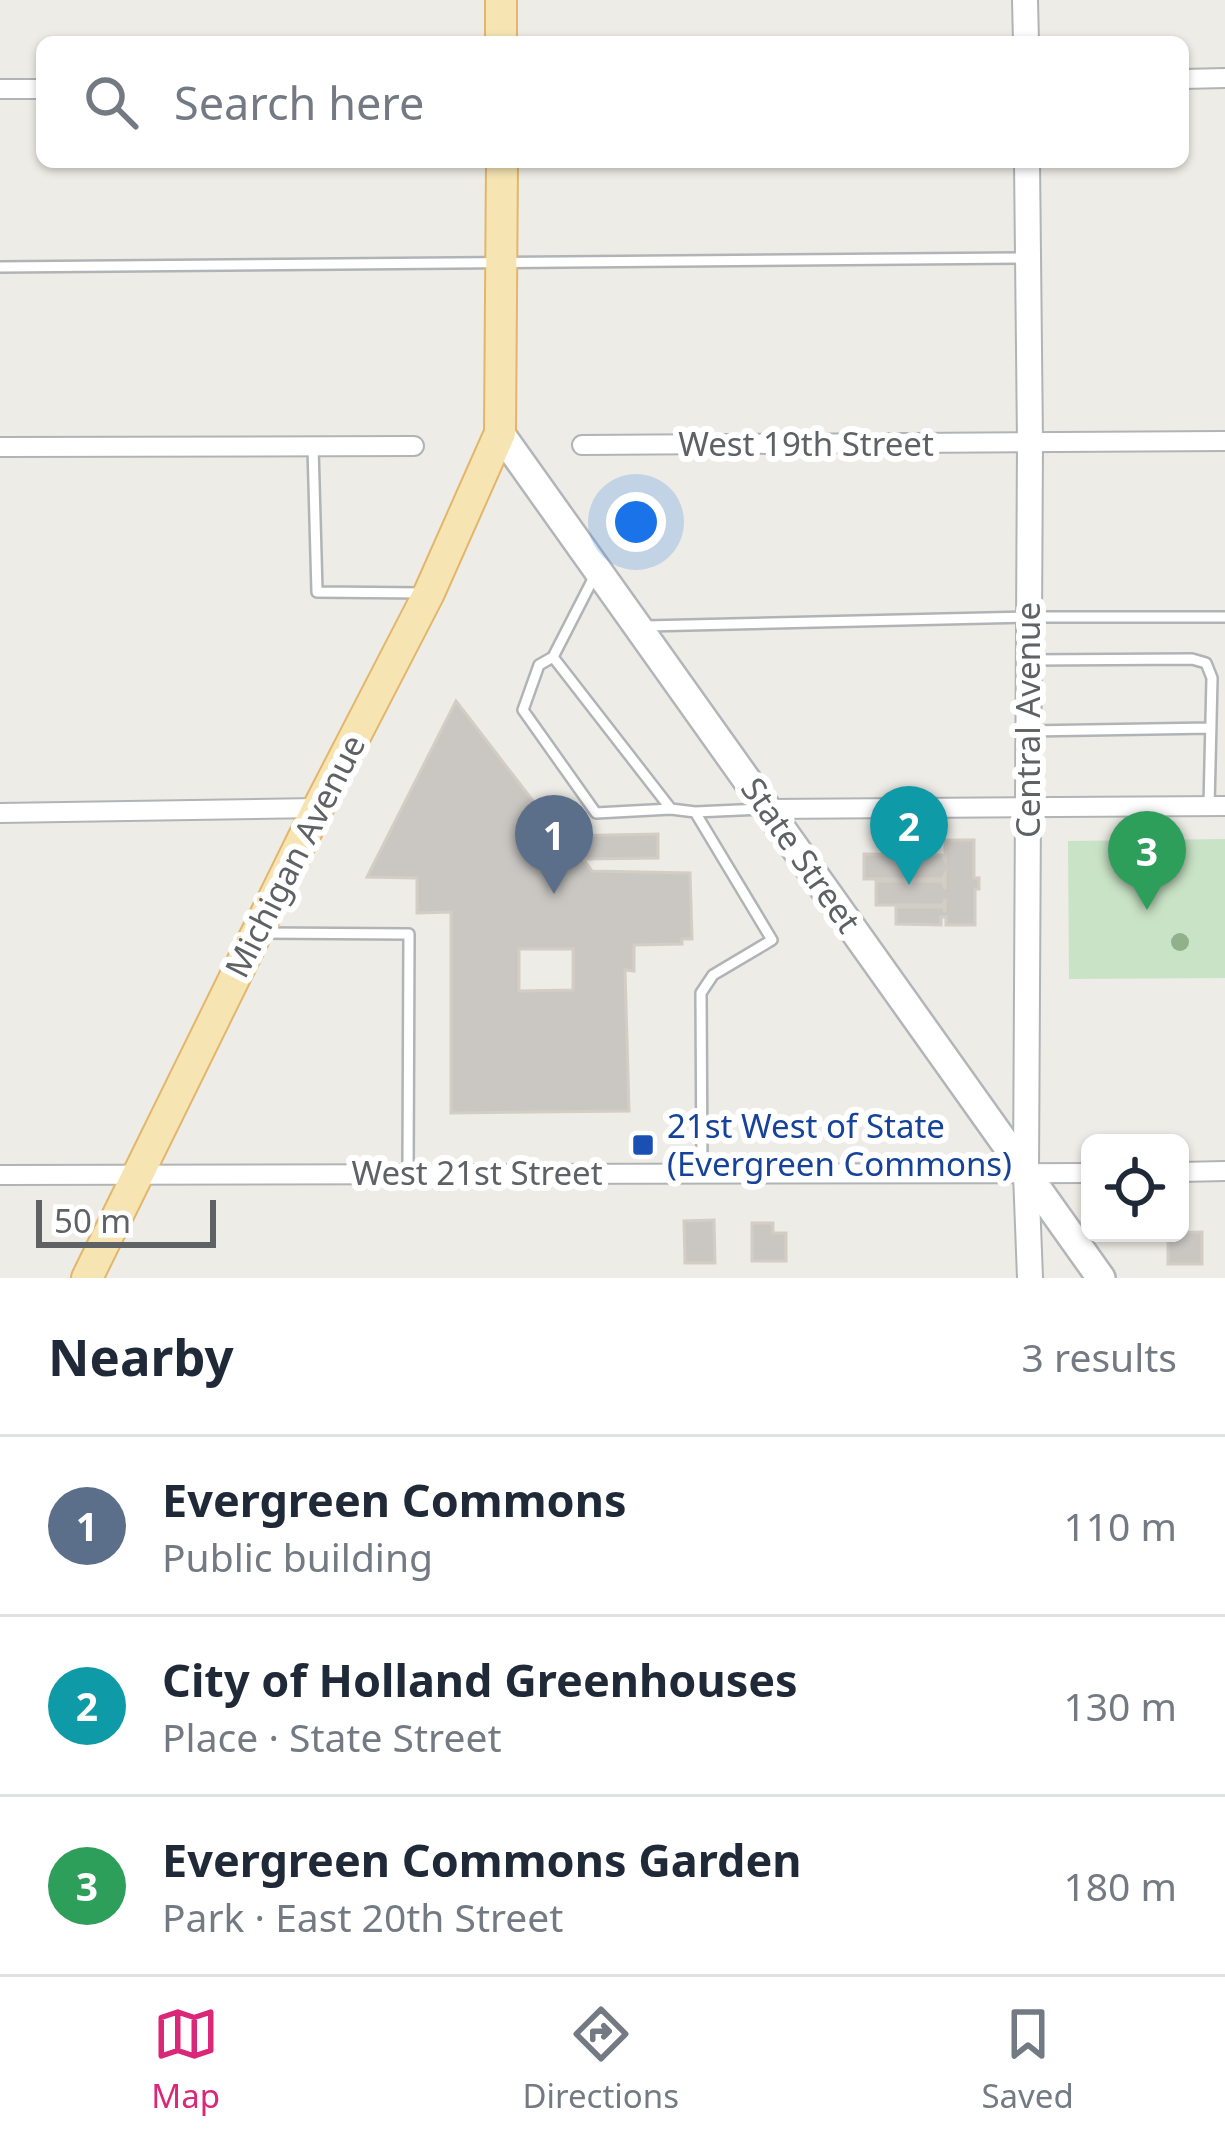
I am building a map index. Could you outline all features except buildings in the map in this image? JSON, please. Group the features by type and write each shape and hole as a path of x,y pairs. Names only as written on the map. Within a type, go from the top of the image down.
{"main road":[{"path":"501,0 501,36"},
{"path":"500,433 502,168"},
{"name":"State Street","path":"500,433 1101,1278"},
{"name":"Michigan Avenue","path":"86,1278 429,593 500,433"}],"street":[{"path":"1025,0 1026,36"},
{"path":"1189,79 1225,78"},
{"path":"0,89 36,89"},
{"name":"Central Avenue","path":"1028,168 1026,1173 1030,1278"},
{"name":"West 19th Street","path":"582,445 1225,441"},
{"path":"0,447 414,446"},
{"path":"768,809 1217,806"},
{"path":"0,813 318,808"},
{"path":"1189,1172 1225,1171"},
{"name":"West 21st Street","path":"0,1175 1081,1172"}],"lane":[{"path":"0,267 1029,258"},
{"path":"314,447 317,592 429,593"},
{"path":"598,569 553,657 539,665 523,710 596,813 768,809"},
{"path":"641,626 1225,617"},
{"path":"553,657 671,809"},
{"path":"1029,660 1192,658 1206,663 1212,678 1217,806"},
{"path":"1029,731 1211,728"},
{"path":"695,812 772,940 713,975 701,993 702,1173"},
{"path":"256,933 410,934 408,1173"}],"green space":[{"path":"1225,839 1225,978 1069,979 1068,841"}],"place":[{"name":"City of Holland Greenhouses","path":"909,885"},
{"name":"Evergreen Commons","path":"554,894"},
{"name":"Evergreen Commons Garden","path":"1147,910"},
{"name":"21st West of State (Evergreen Commons)","path":"643,1145"}]}
